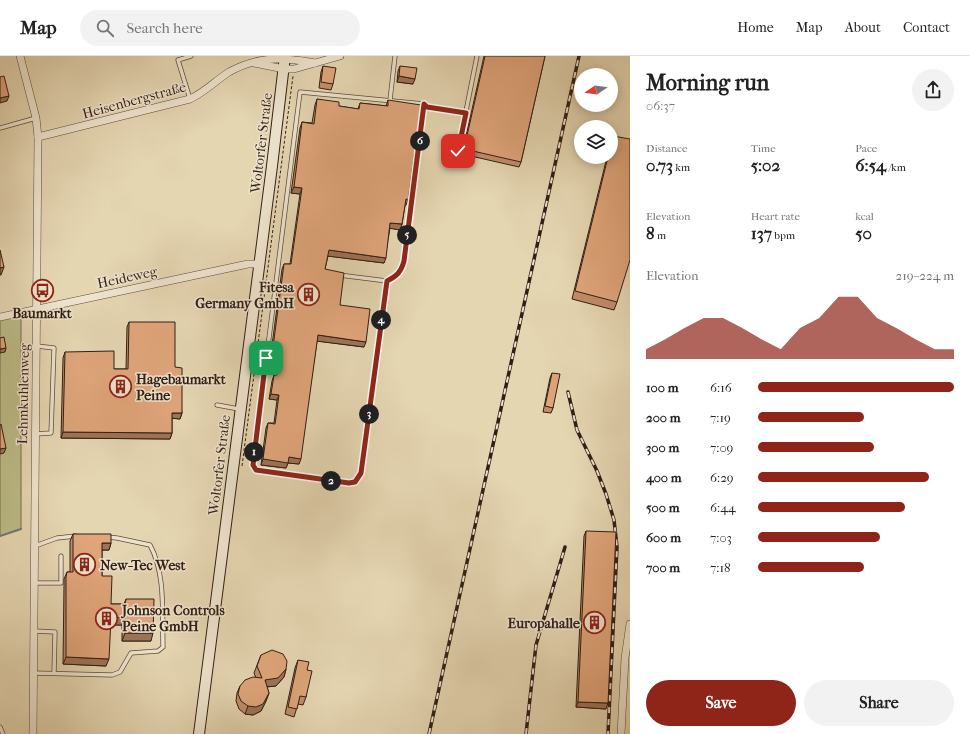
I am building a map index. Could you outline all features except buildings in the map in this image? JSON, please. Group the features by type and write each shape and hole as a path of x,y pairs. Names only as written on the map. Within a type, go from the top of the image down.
{"main road":[{"name":"Woltorfer Straße","path":"198,734 260,264 285,57"}],"street":[{"name":"Lehmkuhlenweg","path":"20,56 36,118 38,137 33,734"},
{"path":"252,62 284,69 294,69 340,56"},
{"name":"Heisenbergstraße","path":"38,137 190,99 200,94 228,73 252,62 276,57 285,57 315,63"},
{"name":"Heideweg","path":"0,317 248,264 260,264"},
{"path":"621,734 630,624"}],"lane":[{"path":"190,99 178,60 191,56"},
{"path":"390,100 395,56"},
{"path":"458,151 477,56"},
{"path":"387,281 361,473 355,482 349,483 256,470 253,465 300,92 379,101 390,100 424,104 427,107 466,113"},
{"path":"334,274 387,281 394,278 402,270 424,104"},
{"path":"0,128 36,118"},
{"path":"35,434 51,433 54,354 54,348 37,346"},
{"path":"217,405 241,409"},
{"path":"35,546 57,538 80,536"},
{"path":"33,673 112,675 120,672 130,653 158,651 163,647 160,582 155,554 150,545 117,538 102,537"},
{"path":"34,583 61,583 61,556"},
{"path":"34,631 54,632 54,673"},
{"path":"0,727 3,734"}],"path":[{"path":"242,468 294,69"}],"green space":[{"path":"21,315 21,529 0,536 0,320"}],"waterway":[{"path":"0,536 21,529"}],"railway":[{"path":"429,734 579,56"},
{"path":"568,392 577,430 597,471 614,520 617,547 608,734"},
{"path":"526,734 536,645 565,547"}],"place":[{"name":"Baumarkt","path":"42,291"},
{"name":"Fitesa Germany GmbH","path":"309,295"},
{"name":"Hagebaumarkt Peine","path":"121,387"},
{"name":"New-Tec West","path":"85,565"},
{"name":"Johnson Controls Peine GmbH","path":"107,618"},
{"name":"Europahalle","path":"595,623"}],"route":[{"path":"266,358 253,465 256,470 349,483 355,482 361,473 387,281 394,278 402,270 404,261 424,104 427,107 466,113 458,151"}]}
